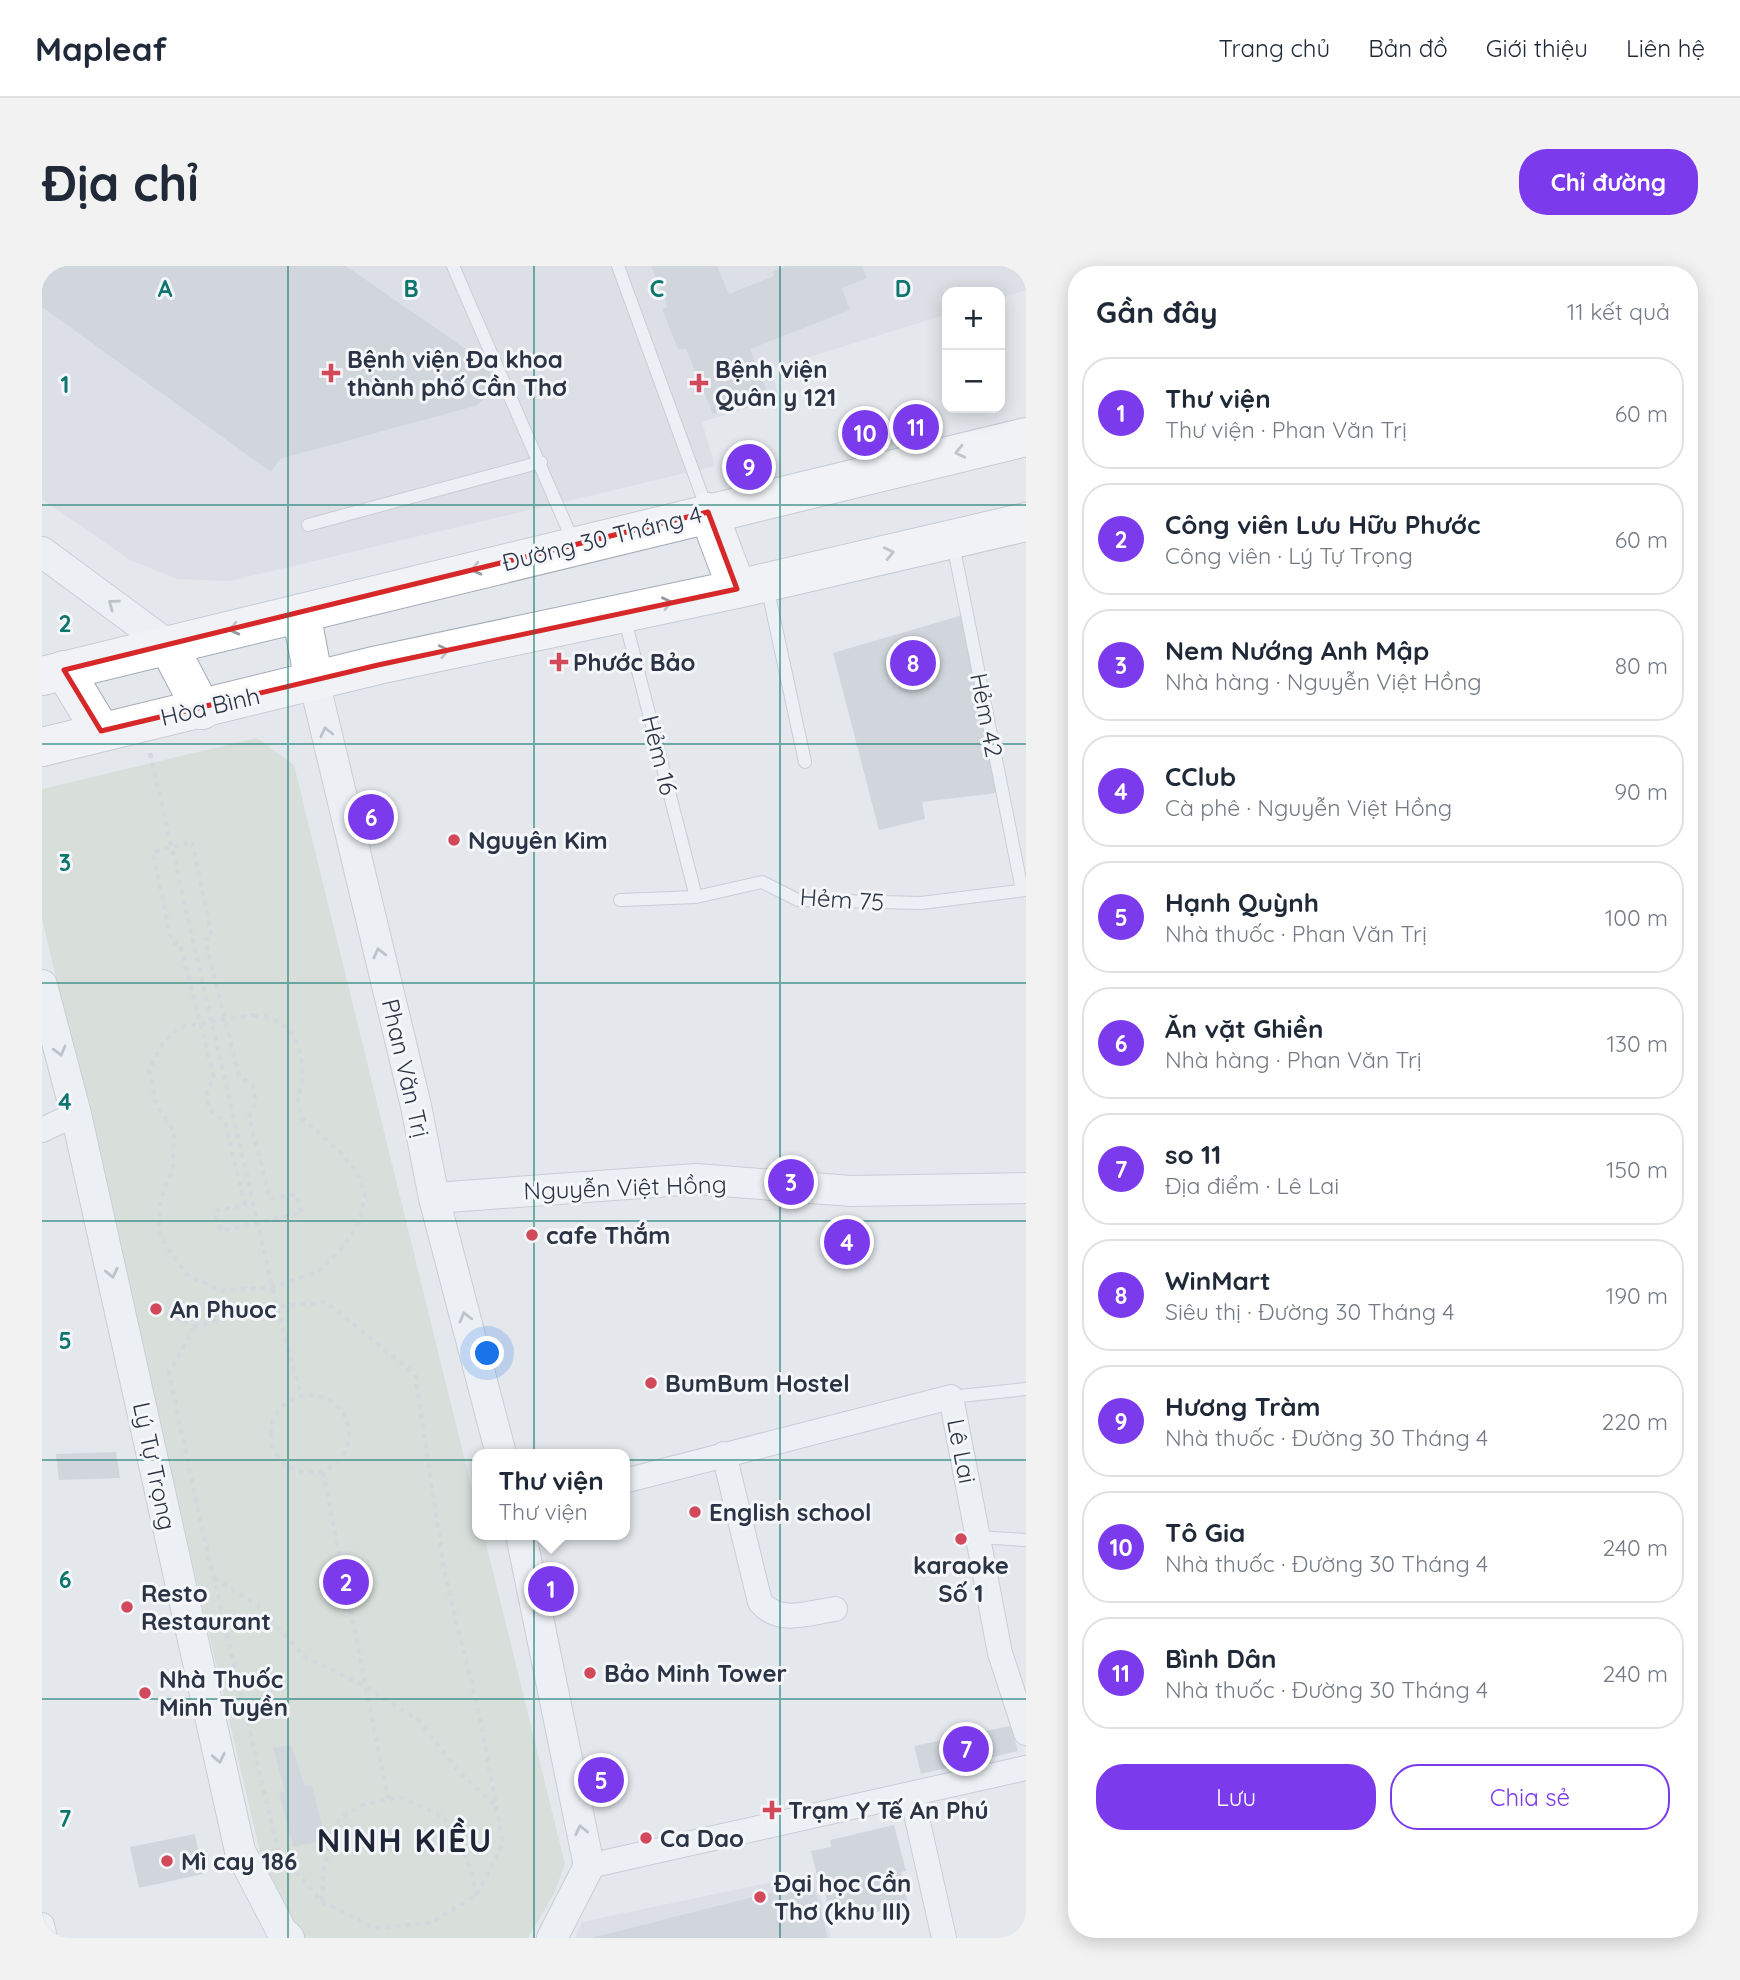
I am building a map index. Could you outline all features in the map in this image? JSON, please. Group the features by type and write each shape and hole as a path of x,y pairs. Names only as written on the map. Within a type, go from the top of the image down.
{"main road":[{"name":"Đường 30 Tháng 4","path":"301,613 708,512 1026,437"},
{"path":"708,512 752,585"},
{"path":"623,612 1026,522"},
{"name":"Hòa Bình","path":"42,747 202,710 377,665 623,612"},
{"path":"102,731 49,667 168,645 301,613 314,681"},
{"path":"168,645 202,710"}],"street":[{"path":"42,552 168,645"},
{"name":"Phan Văn Trị","path":"314,681 416,1105 434,1198 500,1449"},
{"name":"Lý Tự Trọng","path":"42,985 76,1114 120,1303 240,1851 281,1935"},
{"path":"42,1130 76,1114"},
{"name":"Nguyễn Việt Hồng","path":"434,1198 696,1179 851,1191 1026,1188"},
{"name":"Lê Lai","path":"630,1480 951,1397 1000,1653 1026,1733"},
{"path":"724,1454 760,1602 769,1613 782,1617 835,1609"},
{"path":"522,1540 589,1866 552,1938"},
{"path":"589,1866 912,1796 1026,1768"},
{"path":"912,1796 944,1938"},
{"path":"42,1925 45,1938"}],"lane":[{"path":"453,266 541,462 575,545"},
{"path":"618,266 708,512"},
{"path":"308,525 541,462"},
{"name":"Hẻm 42","path":"952,539 1024,890"},
{"path":"752,585 805,762"},
{"name":"Hẻm 16","path":"623,612 696,897"},
{"name":"Hẻm 75","path":"620,900 696,897 762,882 797,900 920,903 1024,890"},
{"path":"951,1397 1026,1389"},
{"path":"978,1537 1026,1539"}],"path":[{"path":"143,722 277,1307 301,1396"},
{"path":"192,842 212,937 205,940 225,1021 239,1076 253,1086 256,1102 250,1117 270,1199 296,1194 302,1213 221,1231 215,1211 245,1205 225,1122 209,1109 207,1091 214,1077 180,944 172,943 153,852 192,842"},
{"path":"254,1015 281,1023 297,1040 302,1088 297,1097 302,1118 341,1153 357,1173 365,1195 360,1222 342,1249 317,1272 273,1287 220,1291 186,1275 159,1235 160,1200 173,1169 174,1132 156,1103 149,1070 163,1042 180,1027 211,1022 254,1015"},
{"path":"120,1303 131,1300 195,1326 277,1307 326,1302 415,1374 445,1575 480,1718 503,1843 477,1895 430,1923 374,1928 322,1902 278,1851 169,1373 195,1326"},
{"path":"301,1396 327,1398 346,1418 350,1430 343,1456 323,1472 297,1472 277,1456 272,1444 274,1420 289,1401 301,1396"},
{"path":"323,1472 388,1799"},
{"path":"214,1578 257,1605 304,1657 365,1686 419,1721 458,1771 496,1807"},
{"path":"322,1902 324,1867 339,1818 363,1805 400,1797 444,1816 467,1858 477,1895"}],"highlighted area":[{"path":"708,512 737,589 378,665 101,731 64,670"}],"shaded area":[{"name":"Bệnh viện Đa khoa thành phố Cần Thơ","path":"42,266 1026,266 1026,290 1005,296 1005,287 942,287 942,316 771,369 779,398 702,422 715,466 230,581 177,579 130,560 42,499"},
{"name":"Đại học Cần Thơ (khu III)","path":"815,1873 831,1938 575,1938 582,1922"}],"green space":[{"path":"257,738 294,765 472,1490 472,1540 485,1540 565,1864 554,1894 528,1938 301,1938 293,1921 268,1887 42,918 42,789"}],"building":[{"path":"42,266 346,266 486,363 494,383 491,394 475,406 280,459 271,472 42,307"},
{"path":"651,266 717,266 729,294 774,276 772,272 786,266 862,266 867,278 842,288 850,310 750,349 767,392 713,414 686,349 678,349 662,309 668,307"},
{"path":"963,615 996,793 922,802 925,819 879,830 833,653"},
{"path":"116,1452 120,1478 59,1480 56,1454"},
{"path":"1010,1726 1018,1751 921,1774 914,1746"},
{"path":"291,1745 305,1786 312,1785 326,1841 293,1847 279,1793 285,1791 273,1748"},
{"path":"894,1825 906,1871 901,1872 908,1905 831,1922 824,1887 820,1888 811,1851 831,1847 830,1840"},
{"name":"Mì cay 186","path":"195,1834 203,1874 139,1888 130,1847"},
{"name":"Đại học Cần Thơ (khu III)","path":"813,1882 828,1938 594,1938 594,1937"}],"place":[{"name":"Bệnh viện Đa khoa thành phố Cần Thơ","path":"331,373"},
{"name":"Bệnh viện Quân y 121","path":"699,383"},
{"name":"Bình Dân","path":"916,427"},
{"name":"Tô Gia","path":"865,433"},
{"name":"Hương Tràm","path":"749,467"},
{"name":"Phước Bảo","path":"559,662"},
{"name":"WinMart","path":"913,663"},
{"name":"Ăn vặt Ghiền","path":"371,817"},
{"name":"Nguyên Kim","path":"454,840"},
{"name":"Nem Nướng Anh Mập","path":"791,1182"},
{"name":"cafe Thắm","path":"532,1235"},
{"name":"CClub","path":"847,1242"},
{"name":"An Phuoc","path":"156,1309"},
{"name":"BumBum Hostel","path":"651,1383"},
{"name":"English school","path":"695,1512"},
{"name":"karaoke Số 1","path":"961,1539"},
{"name":"Công viên Lưu Hữu Phước","path":"346,1582"},
{"name":"Thư viện","path":"551,1589"},
{"name":"Resto Restaurant","path":"127,1607"},
{"name":"Bảo Minh Tower","path":"590,1673"},
{"name":"Nhà Thuốc Minh Tuyền","path":"145,1693"},
{"name":"so 11","path":"966,1749"},
{"name":"Hạnh Quỳnh","path":"601,1780"},
{"name":"Trạm Y Tế An Phú","path":"772,1810"},
{"name":"Ca Dao","path":"646,1838"},
{"name":"Mì cay 186","path":"167,1861"},
{"name":"Đại học Cần Thơ (khu III)","path":"760,1897"}],"district":[{"name":"NINH KIỀU","path":"405,1840"}]}
